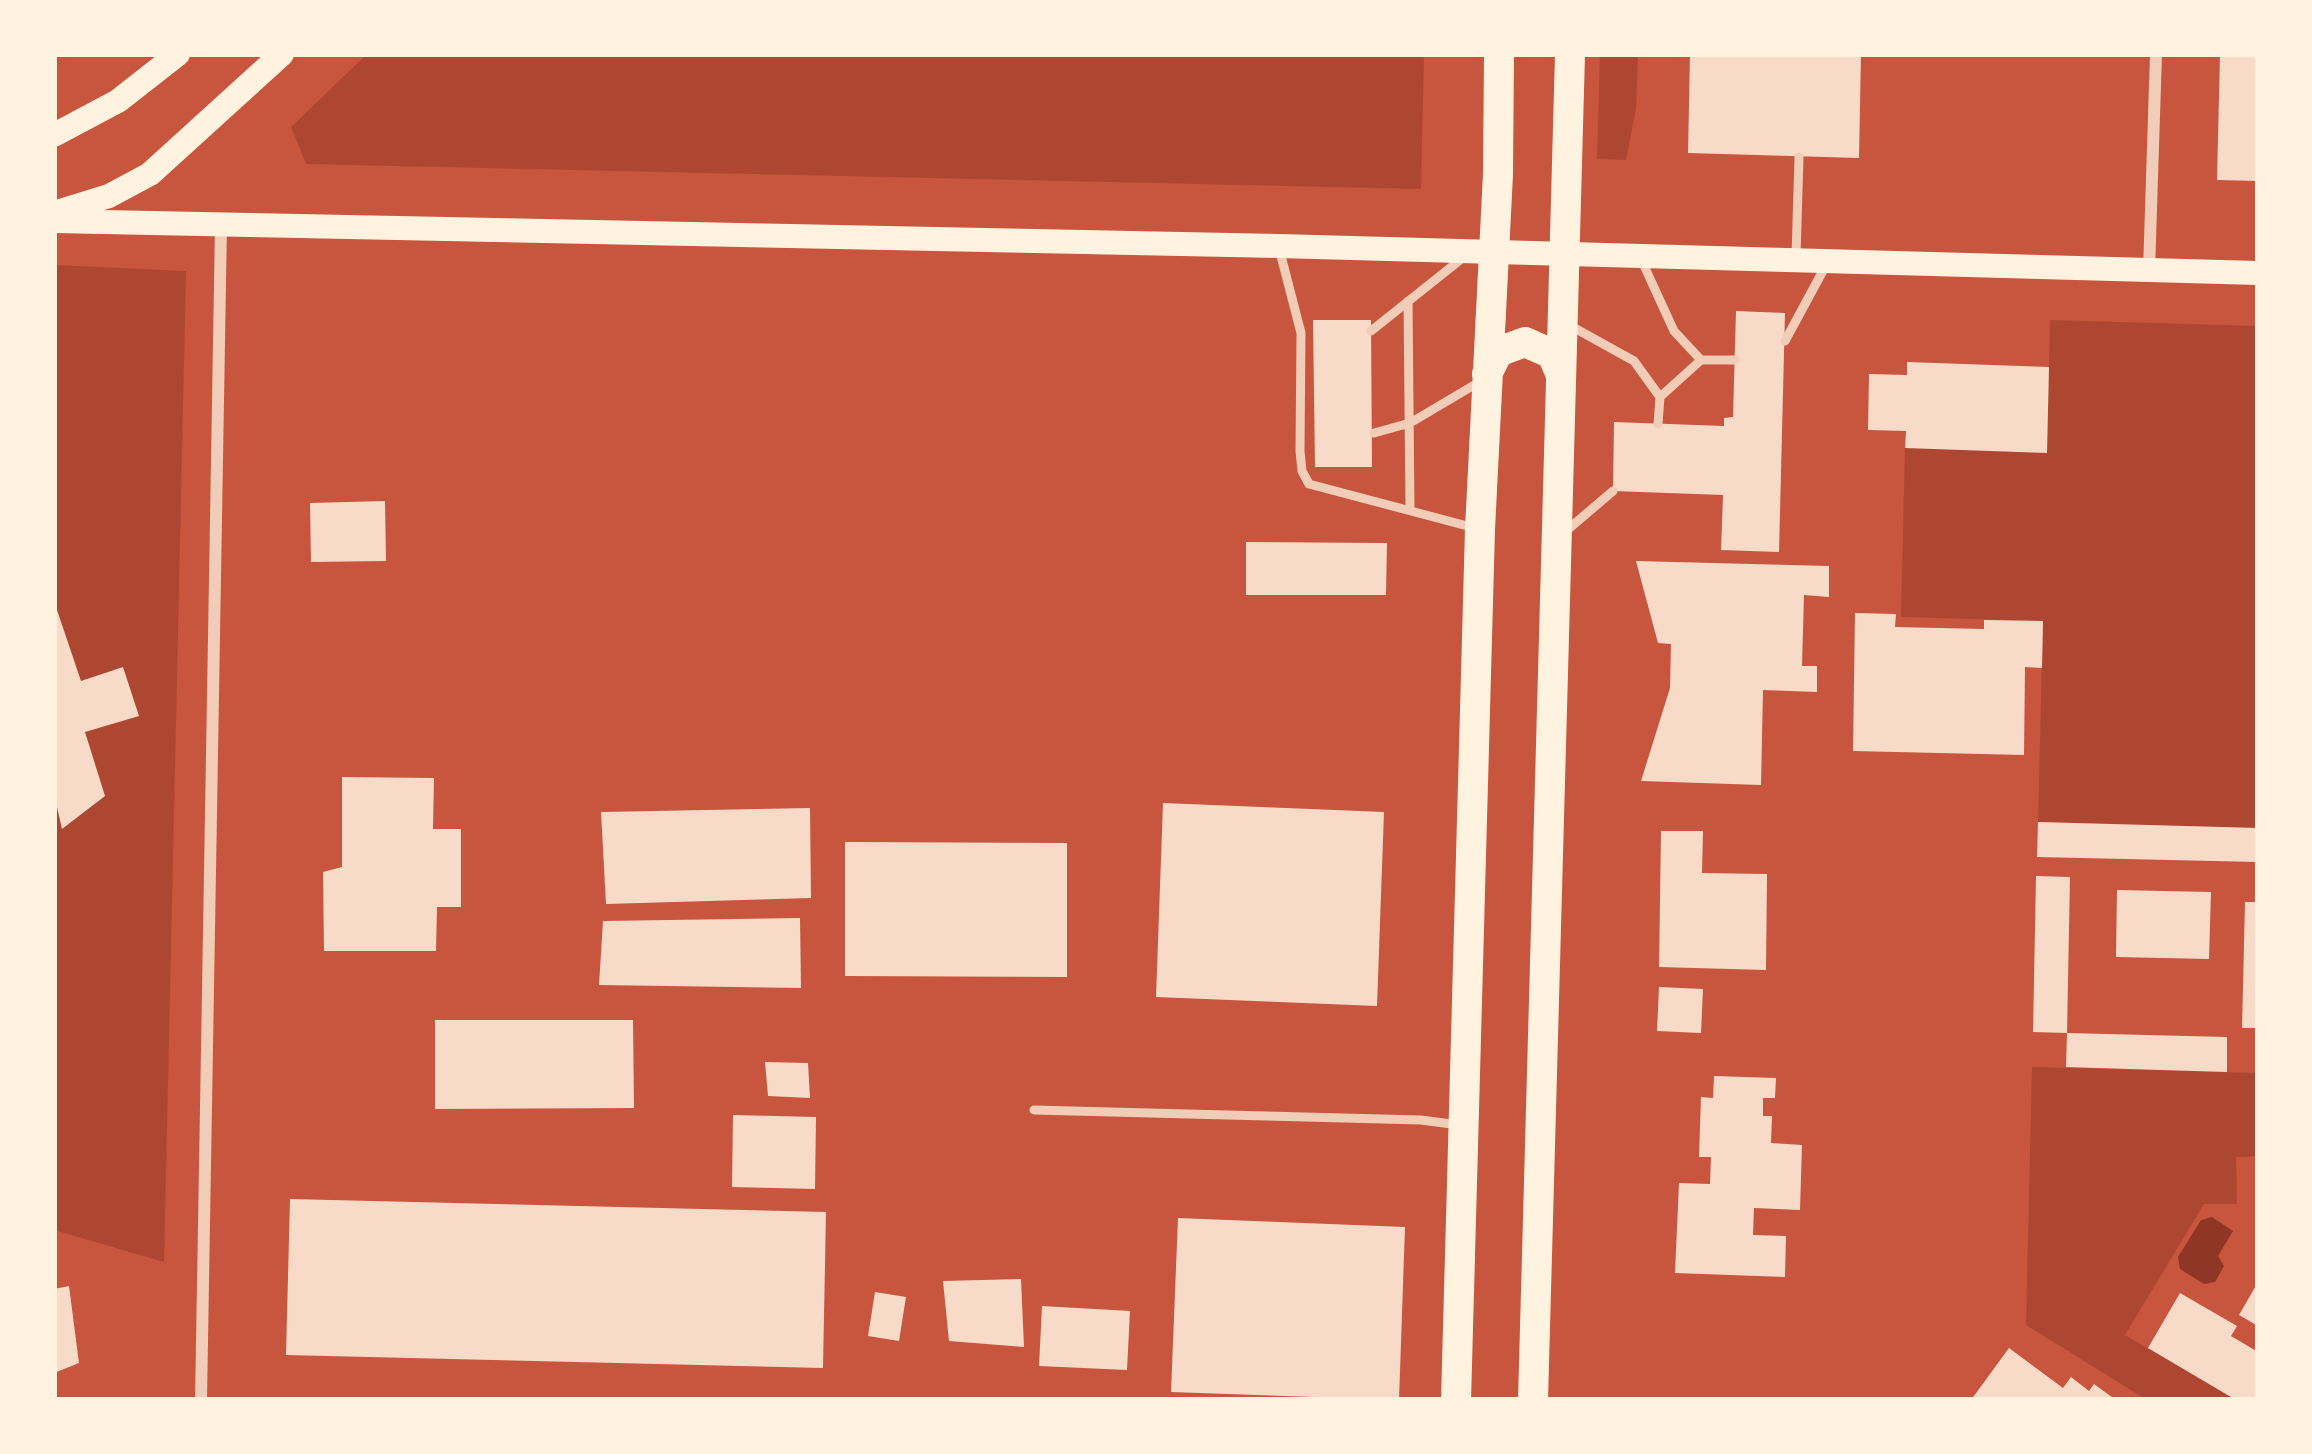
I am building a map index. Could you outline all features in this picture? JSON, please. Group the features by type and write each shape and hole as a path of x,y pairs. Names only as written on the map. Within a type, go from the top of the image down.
{"main road":[{"path":"54,135 118,101 178,54"},
{"path":"195,135 260,54"},
{"path":"54,217 130,186 195,135 283,54"},
{"path":"1456,1400 1486,378 1482,253 1499,54"},
{"path":"1533,1400 1570,54"},
{"path":"54,217 221,225 1279,246 2258,273"},
{"path":"1486,378 1498,352 1525,341 1552,354 1562,381"}],"street":[{"path":"2149,271 2156,54"},
{"path":"201,1400 221,225"}],"lane":[{"path":"1796,261 1799,157"},
{"path":"1279,246 1300,334 1302,471 1309,484 1480,529"},
{"path":"1371,331 1482,253"},
{"path":"1641,259 1674,331 1701,360"},
{"path":"1785,341 1827,262"},
{"path":"1408,301 1410,508"},
{"path":"1563,322 1634,362 1660,398 1658,424"},
{"path":"1300,334 1313,333"},
{"path":"1660,398 1701,360 1735,359"},
{"path":"1373,433 1410,423 1486,378"},
{"path":"1300,430 1314,432"},
{"path":"1557,538 1613,491"},
{"path":"1034,1110 1421,1120 1465,1126"}],"shaded area":[{"path":"367,54 1424,54 1421,189 306,164 291,127"},
{"path":"1600,54 1638,54 1636,108 1626,160 1597,159"},
{"path":"54,265 186,271 164,1262 54,1230"},
{"path":"2050,320 2258,326 2258,828 2038,822 2043,621 1901,617 1905,448 2047,452"},
{"path":"2032,1067 2258,1073 2258,1156 2236,1157 2237,1204 2204,1204 2125,1335 2236,1400 2147,1400 2026,1325"},
{"path":"2212,1217 2233,1231 2218,1256 2224,1266 2215,1282 2204,1284 2180,1269 2178,1257 2201,1220"}],"building":[{"path":"1690,54 1861,54 1859,158 1688,153"},
{"path":"2220,54 2258,54 2258,181 2217,180"},
{"path":"1736,311 1785,313 1779,552 1721,550 1723,495 1613,491 1614,422 1724,426 1724,418 1733,417"},
{"path":"1313,320 1371,320 1372,467 1315,467"},
{"path":"1907,362 2049,367 2047,453 1905,448 1906,431 1868,430 1869,374 1907,375"},
{"path":"385,501 386,561 311,562 310,503"},
{"path":"1246,542 1387,543 1386,595 1246,595"},
{"path":"1636,561 1829,566 1829,597 1804,595 1802,666 1817,666 1817,692 1763,690 1761,785 1641,781 1670,688 1671,644 1658,643"},
{"path":"54,601 81,681 123,667 139,716 85,732 105,796 62,829 54,794"},
{"path":"1855,613 1896,614 1895,627 1984,629 1984,620 2043,621 2042,668 2025,667 2024,755 1853,751"},
{"path":"342,777 434,778 433,829 461,829 461,907 437,907 436,951 324,951 323,872 342,867"},
{"path":"1163,803 1384,812 1377,1006 1156,997"},
{"path":"810,808 811,898 606,904 601,812"},
{"path":"2038,822 2258,828 2258,862 2037,857"},
{"path":"1661,831 1703,831 1702,873 1767,874 1766,970 1659,967"},
{"path":"845,842 1067,843 1067,977 845,976"},
{"path":"2036,876 2070,877 2067,1033 2033,1032"},
{"path":"2117,890 2211,892 2209,959 2116,957"},
{"path":"2245,902 2258,902 2258,1028 2242,1028"},
{"path":"800,918 801,988 599,985 603,921"},
{"path":"1659,987 1703,989 1701,1033 1657,1031"},
{"path":"435,1020 633,1020 634,1108 435,1109"},
{"path":"2067,1033 2227,1037 2227,1072 2066,1067"},
{"path":"765,1062 808,1063 810,1098 768,1096"},
{"path":"1714,1076 1776,1078 1775,1098 1763,1098 1763,1116 1772,1116 1771,1143 1802,1145 1800,1210 1754,1208 1753,1235 1786,1236 1785,1277 1675,1273 1679,1183 1710,1184 1711,1157 1699,1157 1701,1097 1713,1098"},
{"path":"733,1115 816,1117 815,1189 732,1187"},
{"path":"290,1199 826,1212 823,1368 286,1355"},
{"path":"1178,1218 1405,1227 1399,1400 1171,1392"},
{"path":"1021,1279 1024,1347 949,1341 943,1281"},
{"path":"2258,1282 2258,1326 2239,1315"},
{"path":"69,1286 79,1363 54,1373 54,1289"},
{"path":"875,1292 906,1297 899,1341 868,1336"},
{"path":"2180,1293 2237,1326 2231,1336 2258,1352 2258,1400 2236,1400 2148,1348"},
{"path":"1042,1306 1130,1311 1127,1370 1039,1366"},
{"path":"2009,1348 2063,1388 2071,1377 2089,1391 2094,1384 2116,1400 1971,1400"}]}
